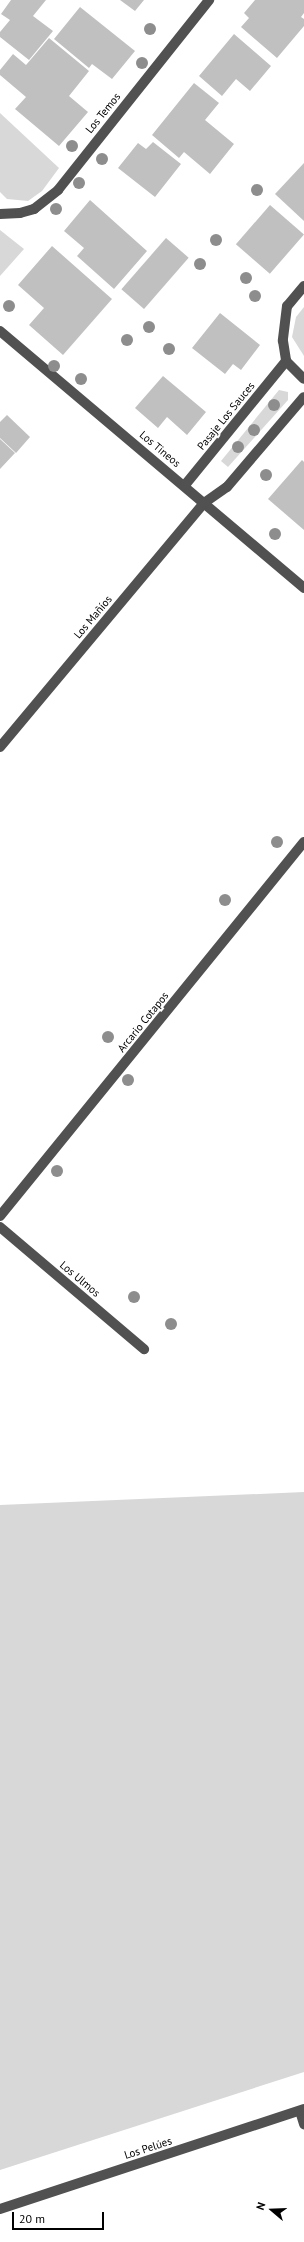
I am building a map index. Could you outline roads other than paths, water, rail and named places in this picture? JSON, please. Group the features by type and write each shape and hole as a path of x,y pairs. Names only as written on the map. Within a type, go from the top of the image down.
{"street":[{"name":"Los Temos","path":"0,214 20,213 34,209 58,190 209,0"},
{"path":"304,286 287,306 283,340 286,362 304,378"},
{"name":"Los Tineos","path":"0,331 185,485 304,588"},
{"name":"Pasaje Los Sauces","path":"185,485 286,362"},
{"path":"204,502 228,487 304,396"},
{"name":"Los Mañíos","path":"0,747 204,502"},
{"name":"Arcario Cotapos","path":"0,1216 304,842"},
{"name":"Los Ulmos","path":"0,1227 144,1349"},
{"path":"302,2110 304,2124"},
{"name":"Los Pelúes","path":"0,2209 302,2110"}]}
